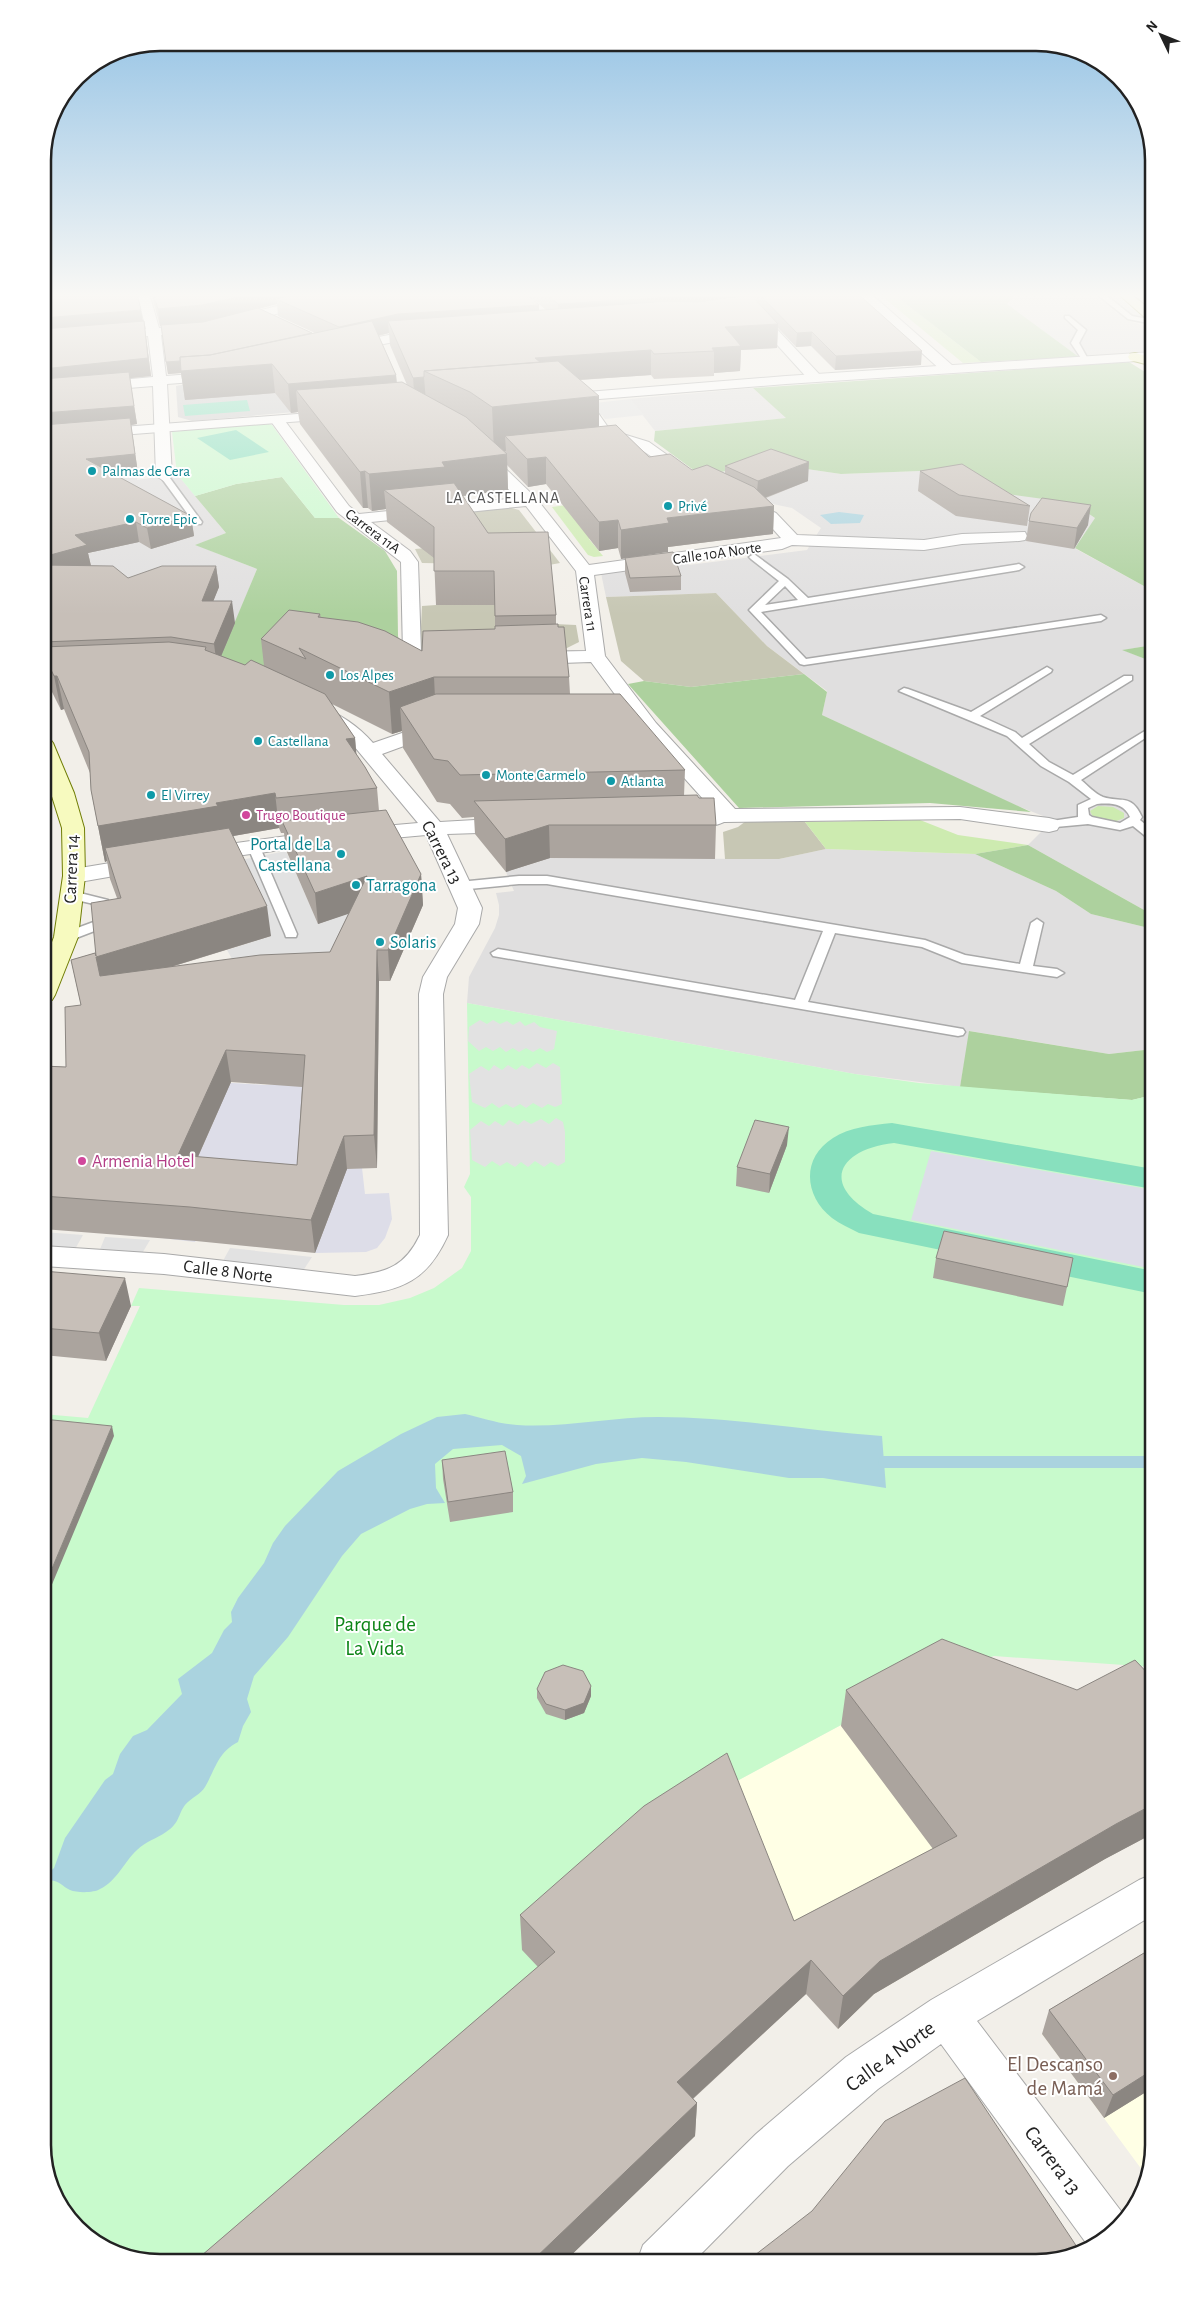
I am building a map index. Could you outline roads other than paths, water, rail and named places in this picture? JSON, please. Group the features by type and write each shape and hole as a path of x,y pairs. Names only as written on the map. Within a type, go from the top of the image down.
{"main road":[{"name":"Carrera 14","path":"51,764 63,793 72,828 73,885 66,937 51,975"}],"street":[{"path":"161,401 164,476"},
{"path":"591,413 605,433 644,446 680,472 704,484"},
{"path":"82,435 352,414"},
{"name":"Carrera 11A","path":"277,420 343,509 404,555 409,562 412,654 431,661 460,660"},
{"name":"Carrera 11","path":"466,441 490,459 530,501 585,572 596,656 640,727 724,809 721,816"},
{"path":"597,447 634,443"},
{"path":"490,459 510,457"},
{"path":"729,496 770,516 789,536 789,540"},
{"path":"354,518 530,501"},
{"name":"Calle 10A Norte","path":"585,572 749,553 782,544 789,540 924,545 962,539 1019,536"},
{"path":"509,659 596,656"},
{"name":"Carrera 13","path":"304,706 336,722 356,736 433,827 470,908 467,924 435,977 431,994 434,1235 426,1255 409,1271"},
{"path":"371,752 436,728 456,727"},
{"path":"661,822 711,820 721,816 960,813 1049,825"},
{"path":"73,885 173,859 253,846 433,827 532,824"},
{"name":"Calle 8 Norte","path":"51,1257 164,1264 355,1286 385,1283 409,1271"},
{"name":"Calle 4 Norte","path":"668,2254 772,2150 862,2073 946,2015 1145,1898"},
{"name":"Carrera 13","path":"946,2015 1105,2229"}],"lane":[{"path":"164,476 198,522"},
{"path":"749,553 785,581 805,602"},
{"path":"754,610 1019,567"},
{"path":"754,610 785,581"},
{"path":"754,610 804,662 1101,618"},
{"path":"972,716 1048,670"},
{"path":"1021,744 1128,678"},
{"path":"904,691 972,716 1011,734 1045,764 1073,780 1100,800 1127,805 1135,813 1134,821"},
{"path":"1073,780 1145,735"},
{"path":"1100,800 1082,807 1083,816 1100,825 1116,827 1134,821"},
{"path":"1049,825 1088,820"},
{"path":"1134,821 1145,829"},
{"path":"253,846 291,934"},
{"path":"459,886 519,880 547,880 925,944 962,960 1058,973"},
{"path":"66,937 105,922 104,903 73,885"},
{"path":"1026,968 1037,923"},
{"path":"800,1005 830,928"},
{"path":"498,953 958,1032"}],"water":[{"path":"839,512 864,515 860,523 831,524 820,515"},
{"path":"465,1414 498,1422 535,1426 640,1417 714,1419 882,1436 886,1488 823,1478 789,1478 686,1462 642,1458 596,1464 522,1484 526,1476 521,1456 502,1445 453,1449 435,1464 436,1488 445,1503 427,1504 410,1509 361,1534 342,1556 288,1637 254,1676 247,1699 251,1712 243,1726 238,1742 231,1746 218,1761 205,1787 185,1805 171,1829 140,1847 106,1886 97,1890 77,1892 51,1880 51,1871 54,1868 65,1838 105,1780 113,1774 120,1754 133,1736 147,1730 182,1694 178,1679 212,1653 224,1630 232,1622 231,1612 238,1598 264,1563 273,1543 285,1526 338,1471 401,1434 437,1417"}],"waterway":[{"path":"884,1462 1145,1462"}],"place":[{"name":"Palmas de Cera","path":"92,471"},
{"name":"Privé","path":"668,506"},
{"name":"Torre Epic","path":"130,519"},
{"name":"Los Alpes","path":"330,675"},
{"name":"Castellana","path":"258,741"},
{"name":"Monte Carmelo","path":"486,775"},
{"name":"Atlanta","path":"611,781"},
{"name":"El Virrey","path":"151,795"},
{"name":"Trugo Boutique","path":"246,815"},
{"name":"Portal de La Castellana","path":"341,854"},
{"name":"Tarragona","path":"356,885"},
{"name":"Solaris","path":"380,942"},
{"name":"Armenia Hotel","path":"82,1161"},
{"name":"El Descanso de Mamá","path":"1113,2076"}],"district":[{"name":"LA CASTELLANA","path":"503,497"}],"park label":[{"name":"Parque de La Vida","path":"375,1636"}]}
